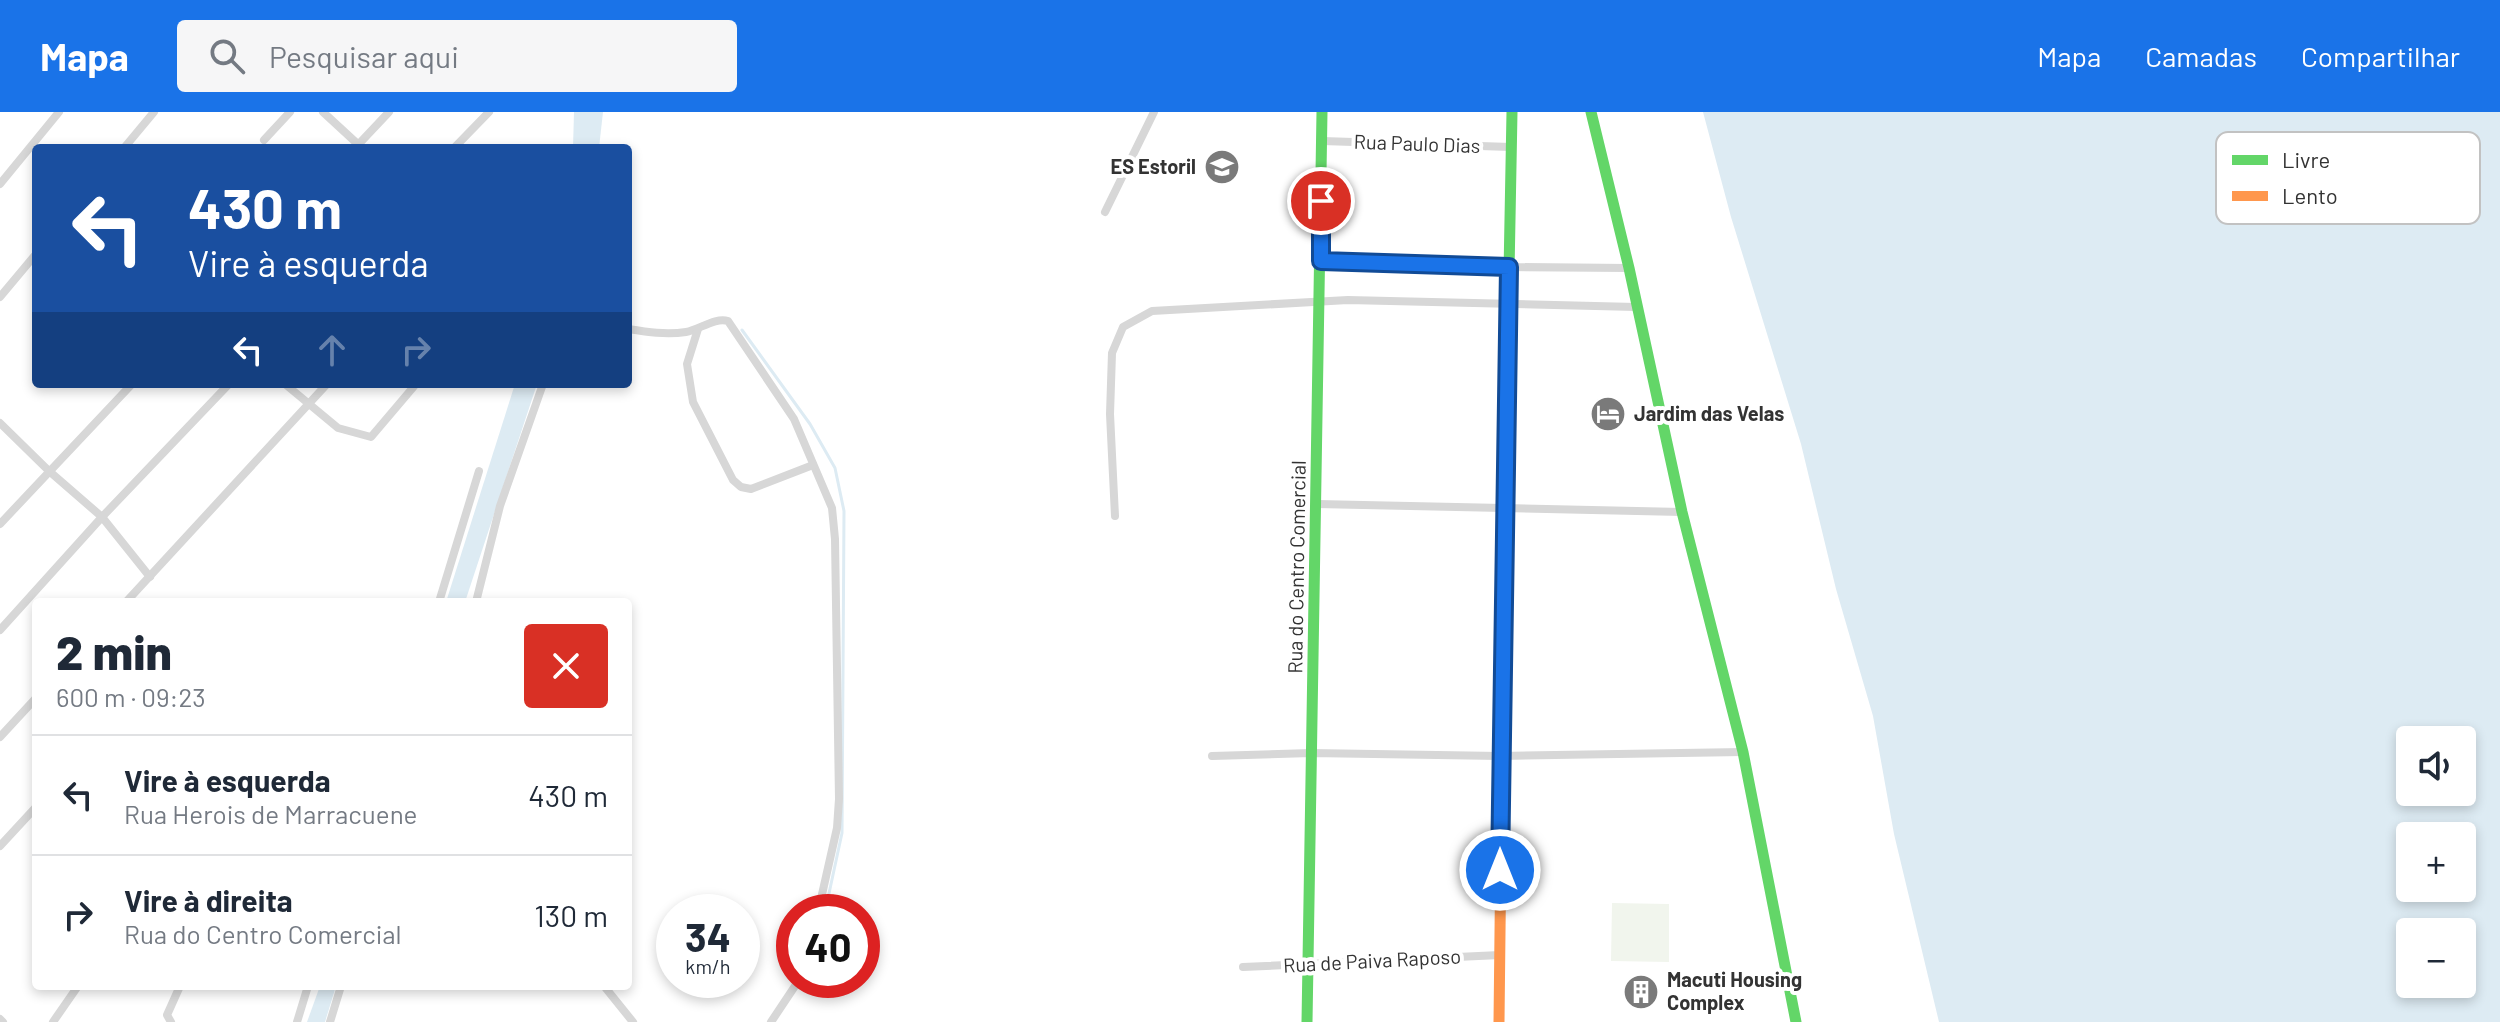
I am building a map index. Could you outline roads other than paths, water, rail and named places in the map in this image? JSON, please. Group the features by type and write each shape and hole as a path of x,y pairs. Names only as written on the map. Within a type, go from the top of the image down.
{"street":[{"path":"33,144 59,112"},
{"path":"127,144 154,112"},
{"path":"264,140 290,112"},
{"path":"323,112 356,144"},
{"path":"362,144 389,112"},
{"path":"458,144 489,112"},
{"path":"1105,212 1154,112"},
{"name":"Rua do Centro Comercial","path":"1307,1022 1322,112"},
{"path":"1499,1022 1500,756 1512,112"},
{"path":"1591,112 1629,268 1682,512 1743,752 1796,1022"},
{"name":"Rua Paulo Dias","path":"1322,141 1511,147"},
{"path":"0,184 32,145"},
{"path":"0,297 32,259"},
{"path":"1321,261 1629,268"},
{"path":"1115,516 1110,414 1112,353 1123,327 1152,311 1380,300 1636,307"},
{"path":"632,329 671,334 698,329 720,319 728,321 794,419 832,508 839,737 837,828 822,894"},
{"path":"698,329 687,364 693,402 733,480 741,487 751,489 813,465"},
{"path":"0,524 128,388"},
{"path":"0,630 225,388"},
{"path":"289,388 338,428 371,437 413,388"},
{"path":"130,598 323,388"},
{"path":"477,598 500,506 542,388"},
{"path":"0,423 102,517 150,577"},
{"path":"440,598 479,471"},
{"path":"1317,504 1682,512"},
{"path":"0,737 32,702"},
{"path":"1212,756 1743,752"},
{"path":"0,846 32,811"},
{"name":"Rua de Paiva Raposo","path":"1243,967 1500,955"},
{"path":"53,1022 75,990"},
{"path":"171,1022 167,1015 178,990"},
{"path":"297,1022 307,990"},
{"path":"330,1022 340,990"},
{"path":"607,990 633,1022"},
{"path":"771,1022 787,998"}],"waterway":[{"path":"742,330 810,424 835,468 844,511 842,833 829,894"}],"place":[{"name":"ES Estoril","path":"1222,167"},
{"name":"Jardim das Velas","path":"1608,414"},
{"name":"Macuti Housing Complex","path":"1641,992"}]}
